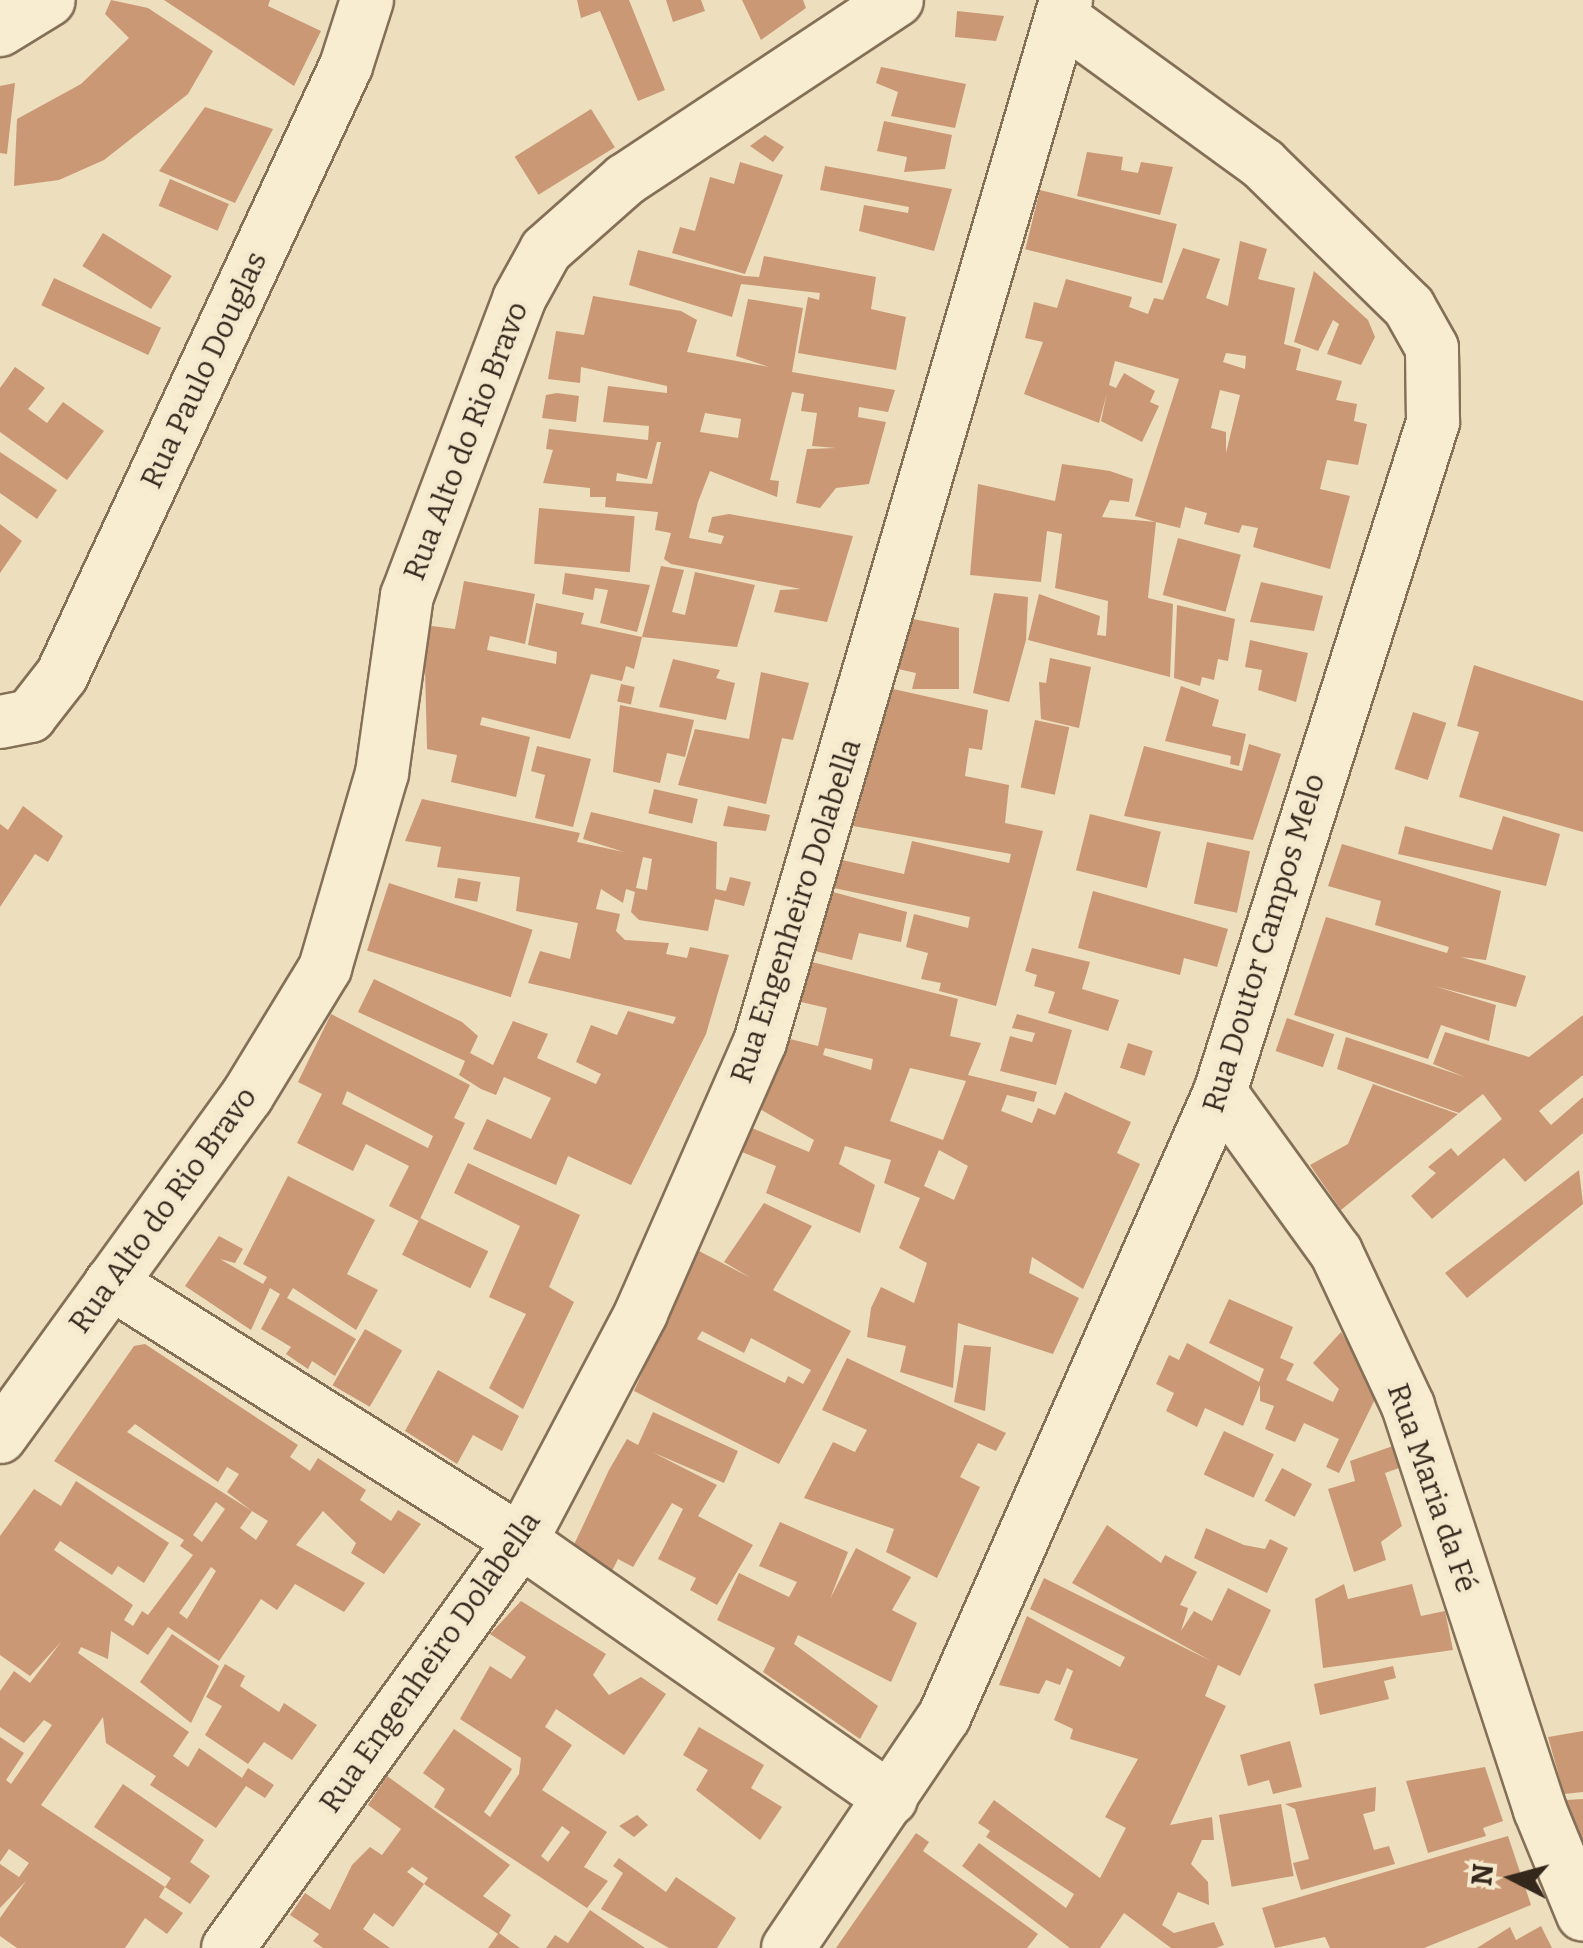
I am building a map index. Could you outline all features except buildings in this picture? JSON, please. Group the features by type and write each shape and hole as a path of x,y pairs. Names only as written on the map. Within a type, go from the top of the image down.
{"street":[{"path":"0,30 49,0"},
{"name":"Rua Paulo Douglas","path":"8,723 46,701 62,676 338,84 367,0"},
{"name":"Rua Alto do Rio Bravo","path":"0,1438 247,1096 324,968 382,773 407,596 519,299 546,250 626,180 898,0"},
{"name":"Rua Doutor Campos Melo","path":"788,1948 944,1717 1220,1092 1433,422 1432,348 1410,307 1264,164 1066,10"},
{"name":"Rua Engenheiro Dolabella","path":"228,1948 522,1540 642,1313 760,1042 1066,10"},
{"name":"Rua Maria da Fé","path":"1220,1092 1336,1252 1408,1406 1540,1810 1583,1914"},
{"path":"111,1284 522,1540 890,1799"}]}
